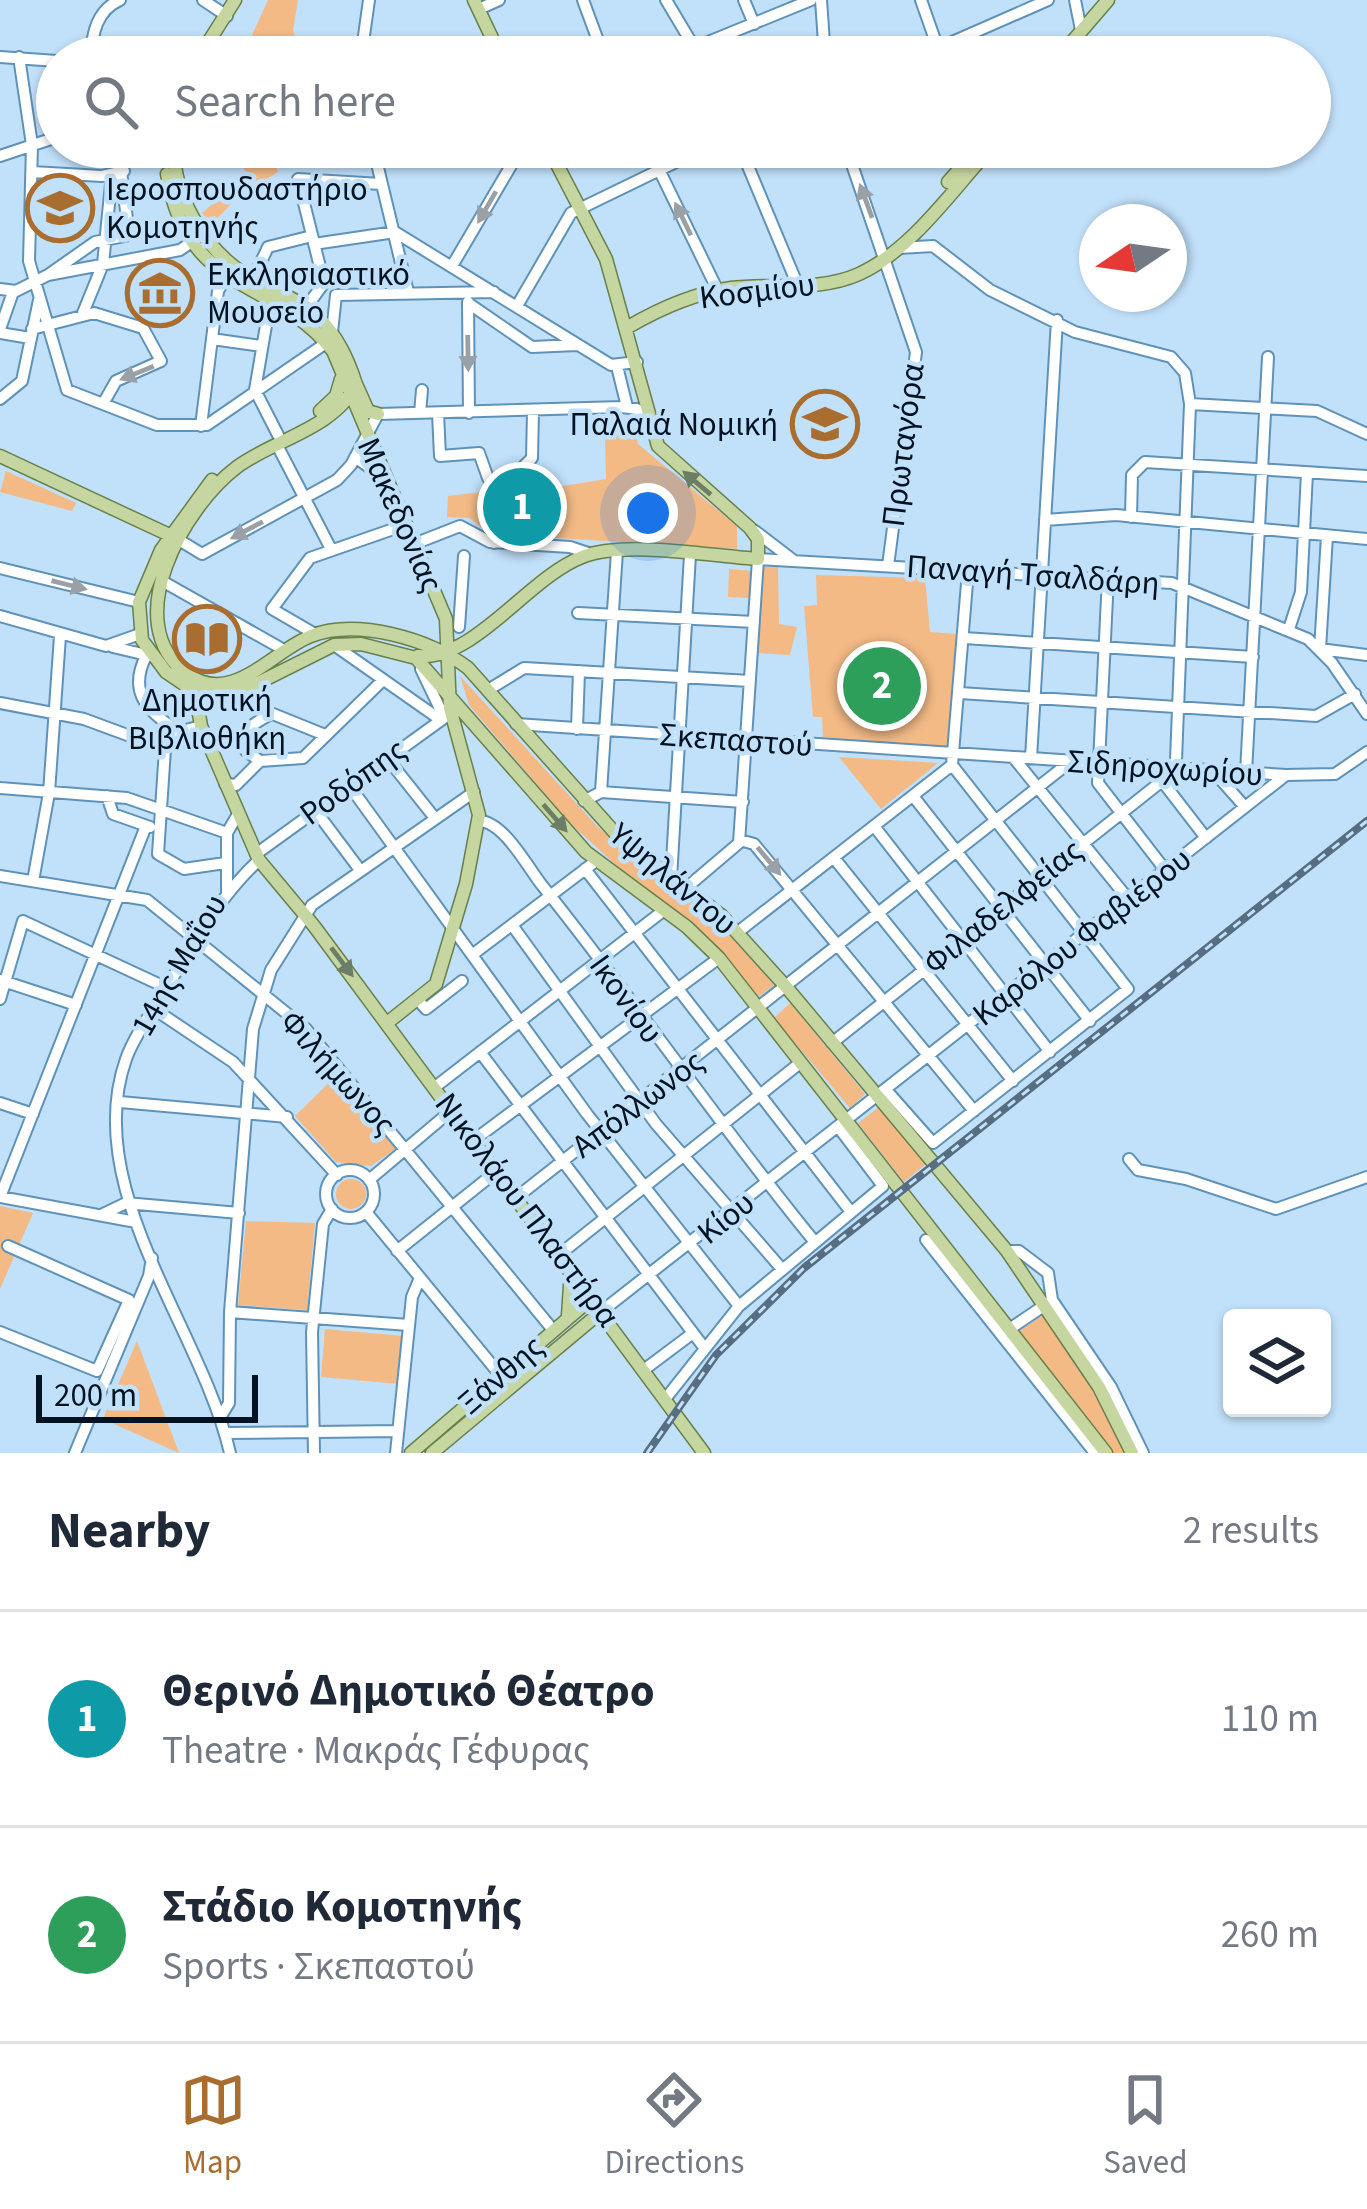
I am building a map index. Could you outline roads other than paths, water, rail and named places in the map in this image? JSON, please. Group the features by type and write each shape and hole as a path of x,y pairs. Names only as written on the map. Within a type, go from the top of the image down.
{"main road":[{"path":"1076,36 1108,0"},
{"path":"477,4 491,36"},
{"path":"208,36 227,7"},
{"path":"169,168 169,184 191,224 227,261 301,311 329,338 352,391 368,411 378,414"},
{"path":"412,651 591,554 617,551 758,559 758,539 750,528 665,455 602,248 563,168"},
{"name":"Κοσμίου","path":"886,256 961,168"},
{"name":"Κοσμίου","path":"628,327 654,312 718,291 852,277 899,248 972,168"},
{"path":"191,224 194,242 226,277 270,302 301,311"},
{"name":"Μακεδονίας","path":"329,338 341,379 352,391 384,478 455,626 444,716 457,733 479,821"},
{"path":"341,379 327,406 228,475 170,534 139,602 140,634 149,656 195,685 228,693 334,645 449,653 455,626"},
{"path":"278,440 352,391"},
{"path":"0,456 170,534"},
{"path":"170,534 156,610 160,632 195,685"},
{"path":"195,685 239,680 315,634 353,630 412,651"},
{"name":"Υψηλάντου","path":"412,651 591,865 663,911 718,958 843,1125 904,1194 1106,1453"},
{"name":"Υψηλάντου","path":"449,653 634,852 738,932 883,1094 936,1167 1048,1303 1132,1453"},
{"name":"Νικολάου Πλαστήρα","path":"195,685 201,725 258,857 435,1087 704,1453"},
{"path":"457,733 478,729"},
{"path":"387,1024 437,982 479,821"},
{"path":"567,1318 574,1293 571,1270"},
{"name":"Ξάνθης","path":"411,1453 592,1298"},
{"name":"Ξάνθης","path":"432,1453 602,1311"}],"street":[{"path":"203,0 227,7"},
{"path":"364,36 369,0"},
{"path":"477,4 499,0"},
{"path":"583,0 596,36"},
{"path":"666,0 688,36"},
{"path":"744,0 754,23"},
{"path":"729,36 816,0 821,36"},
{"path":"920,0 933,36"},
{"path":"1003,0 1009,18"},
{"path":"973,36 1048,0"},
{"path":"1075,0 1081,30"},
{"path":"93,36 111,2"},
{"path":"0,57 36,59"},
{"path":"19,57 32,145 29,261 67,390 152,424 201,426 256,395 329,338 335,295"},
{"path":"0,155 36,144"},
{"path":"118,168 125,259"},
{"path":"378,168 408,292"},
{"path":"469,413 464,296 455,268 510,168"},
{"path":"517,306 564,220 664,168"},
{"path":"749,168 798,286"},
{"name":"Πρωταγόρα","path":"855,168 916,355 888,566"},
{"path":"660,170 718,291"},
{"path":"32,172 118,172"},
{"path":"83,314 103,264 118,172"},
{"path":"381,184 298,179 323,288 335,295 495,292"},
{"path":"924,220 932,246 990,290 1094,340 1171,357 1185,373 1190,404 1185,587 1172,770"},
{"path":"104,402 116,381 159,363 155,344 138,325 98,313 31,333 0,331 6,290 48,275 87,246 191,224"},
{"path":"253,279 268,248 395,232 617,366 637,362"},
{"path":"48,275 180,250 194,242"},
{"path":"899,248 932,246"},
{"path":"201,426 218,291 226,277"},
{"path":"301,311 323,288"},
{"path":"464,296 532,347 578,344"},
{"path":"0,399 22,381 40,297"},
{"path":"270,302 256,395 331,549"},
{"path":"1031,758 1057,320"},
{"path":"212,339 261,346"},
{"path":"1246,773 1268,357"},
{"path":"617,366 628,407"},
{"path":"0,378 22,381"},
{"path":"420,413 422,390"},
{"path":"1190,404 1317,411 1367,434"},
{"path":"170,534 202,554 305,500 337,480 378,414 628,407 651,421"},
{"path":"494,543 502,485 530,461 533,412"},
{"path":"438,413 440,474"},
{"path":"440,456 479,453 488,478 502,485"},
{"path":"355,457 384,478"},
{"path":"1131,517 1135,468 1145,462 1367,476"},
{"path":"1289,629 1301,592 1307,473"},
{"path":"1046,520 1131,517 1367,539"},
{"path":"315,634 272,609 306,561 405,525"},
{"path":"414,544 460,526 494,543 570,547 591,554"},
{"path":"750,528 796,562"},
{"path":"1327,536 1320,649 1367,655"},
{"path":"601,792 617,551"},
{"path":"671,879 690,555"},
{"path":"455,626 464,556"},
{"path":"686,888 740,840 758,559"},
{"name":"Παναγή Τσαλδάρη","path":"758,559 1108,578 1185,587 1289,629 1320,649 1367,714"},
{"path":"0,568 139,602"},
{"path":"883,1094 933,1143 1128,989 954,760 968,571"},
{"path":"1108,578 1099,788 1166,871"},
{"path":"162,581 284,650"},
{"path":"578,613 754,622"},
{"path":"0,616 60,636 149,656 137,685 146,708 178,732"},
{"path":"113,646 140,634"},
{"path":"33,881 49,793 60,636"},
{"path":"964,638 1252,657"},
{"path":"334,645 381,682 444,716"},
{"path":"412,651 444,716"},
{"path":"488,690 519,669 750,681"},
{"path":"577,729 579,671"},
{"path":"271,714 248,728 243,738 246,751 260,761 300,760 381,682"},
{"path":"258,683 271,714 325,736"},
{"path":"960,693 1322,715 1355,694"},
{"path":"0,704 55,712 165,749"},
{"name":"Ροδόπης","path":"227,893 258,857 315,810 444,716"},
{"name":"Σκεπαστού","path":"516,724 954,760"},
{"path":"136,1222 0,1197 119,894 161,809 165,749 178,732 201,725"},
{"path":"544,755 547,737 559,727"},
{"name":"Σιδηροχωρίου","path":"954,760 1031,758 1286,775 1335,774 1367,752"},
{"path":"387,758 434,817"},
{"path":"1013,758 1129,900"},
{"path":"738,932 954,760"},
{"path":"226,784 236,785 260,761"},
{"name":"Απόλλωνος","path":"517,1197 788,989 1070,762"},
{"name":"Φιλαδελφείας","path":"832,1042 1172,770"},
{"path":"1214,772 1245,807"},
{"name":"Καρόλου Φαβιέρου","path":"843,1125 1286,775"},
{"path":"1162,781 1206,838"},
{"path":"350,785 559,1077 739,1306"},
{"path":"0,788 107,796 227,833"},
{"path":"221,1416 229,1403 230,1312 254,1017 263,991 304,914 474,792"},
{"path":"584,801 601,792 742,802"},
{"path":"107,796 113,814 153,828"},
{"path":"913,796 1090,1021"},
{"path":"315,810 360,870"},
{"name":"14ης Μαΐου","path":"230,1453 206,1375 127,1203 119,1151 126,1060 227,893 227,833 238,814"},
{"name":"Ικονίου","path":"479,821 494,826 550,896 721,1128 814,1241"},
{"path":"874,826 1050,1052"},
{"path":"153,828 163,860 190,869 224,863"},
{"path":"740,840 754,844 974,1111"},
{"path":"834,858 1012,1081"},
{"path":"472,955 591,865 633,934 851,1212"},
{"name":"Φιλήμωνος","path":"0,876 147,900 263,991 306,1029 553,1330"},
{"path":"435,1087 663,911"},
{"path":"0,999 23,921 166,988"},
{"path":"512,925 640,1102 781,1268"},
{"path":"474,1140 718,958"},
{"path":"4,981 76,1005"},
{"path":"418,1000 426,1009 462,981"},
{"path":"154,1010 250,1078 337,1175"},
{"path":"480,1052 703,1346"},
{"path":"560,1255 800,1063"},
{"path":"120,1102 287,1117"},
{"path":"0,1103 33,1114"},
{"path":"369,1180 452,1110"},
{"path":"666,1398 739,1306 882,1183 843,1125"},
{"name":"Κίου","path":"602,1311 843,1125"},
{"path":"1129,1160 1150,1174 1186,1179 1279,1209 1367,1177"},
{"path":"356,1171 369,1180 374,1197 366,1212 348,1218 332,1209 327,1190 337,1175 356,1171"},
{"path":"397,1251 497,1171"},
{"path":"101,1215 127,1203 239,1213"},
{"path":"314,1453 314,1318 323,1222 332,1209"},
{"path":"366,1212 501,1376"},
{"path":"926,1240 1095,1453"},
{"path":"8,1246 126,1295 133,1304"},
{"path":"1007,1251 1019,1251 1044,1267 1052,1280 1048,1303 1011,1328"},
{"path":"75,1453 151,1255"},
{"path":"396,1453 409,1325 420,1278"},
{"path":"133,1304 154,1290 170,1295"},
{"path":"1048,1303 1111,1387 1143,1453"},
{"path":"230,1312 409,1325"},
{"path":"0,1332 93,1370 118,1340"},
{"path":"645,1369 693,1333"},
{"path":"206,1375 228,1372"},
{"path":"226,1433 398,1432"}],"railway":[{"path":"647,1453 716,1355 804,1268 1367,821"}],"place":[{"name":"Ιεροσπουδαστήριο Κομοτηνής","path":"60,208"},
{"name":"Εκκλησιαστικό Μουσείο","path":"160,293"},
{"name":"Παλαιά Νομική","path":"825,424"},
{"name":"Θερινό Δημοτικό Θέατρο","path":"522,507"},
{"name":"Δημοτική Βιβλιοθήκη","path":"207,639"},
{"name":"Στάδιο Κομοτηνής","path":"882,686"}]}
